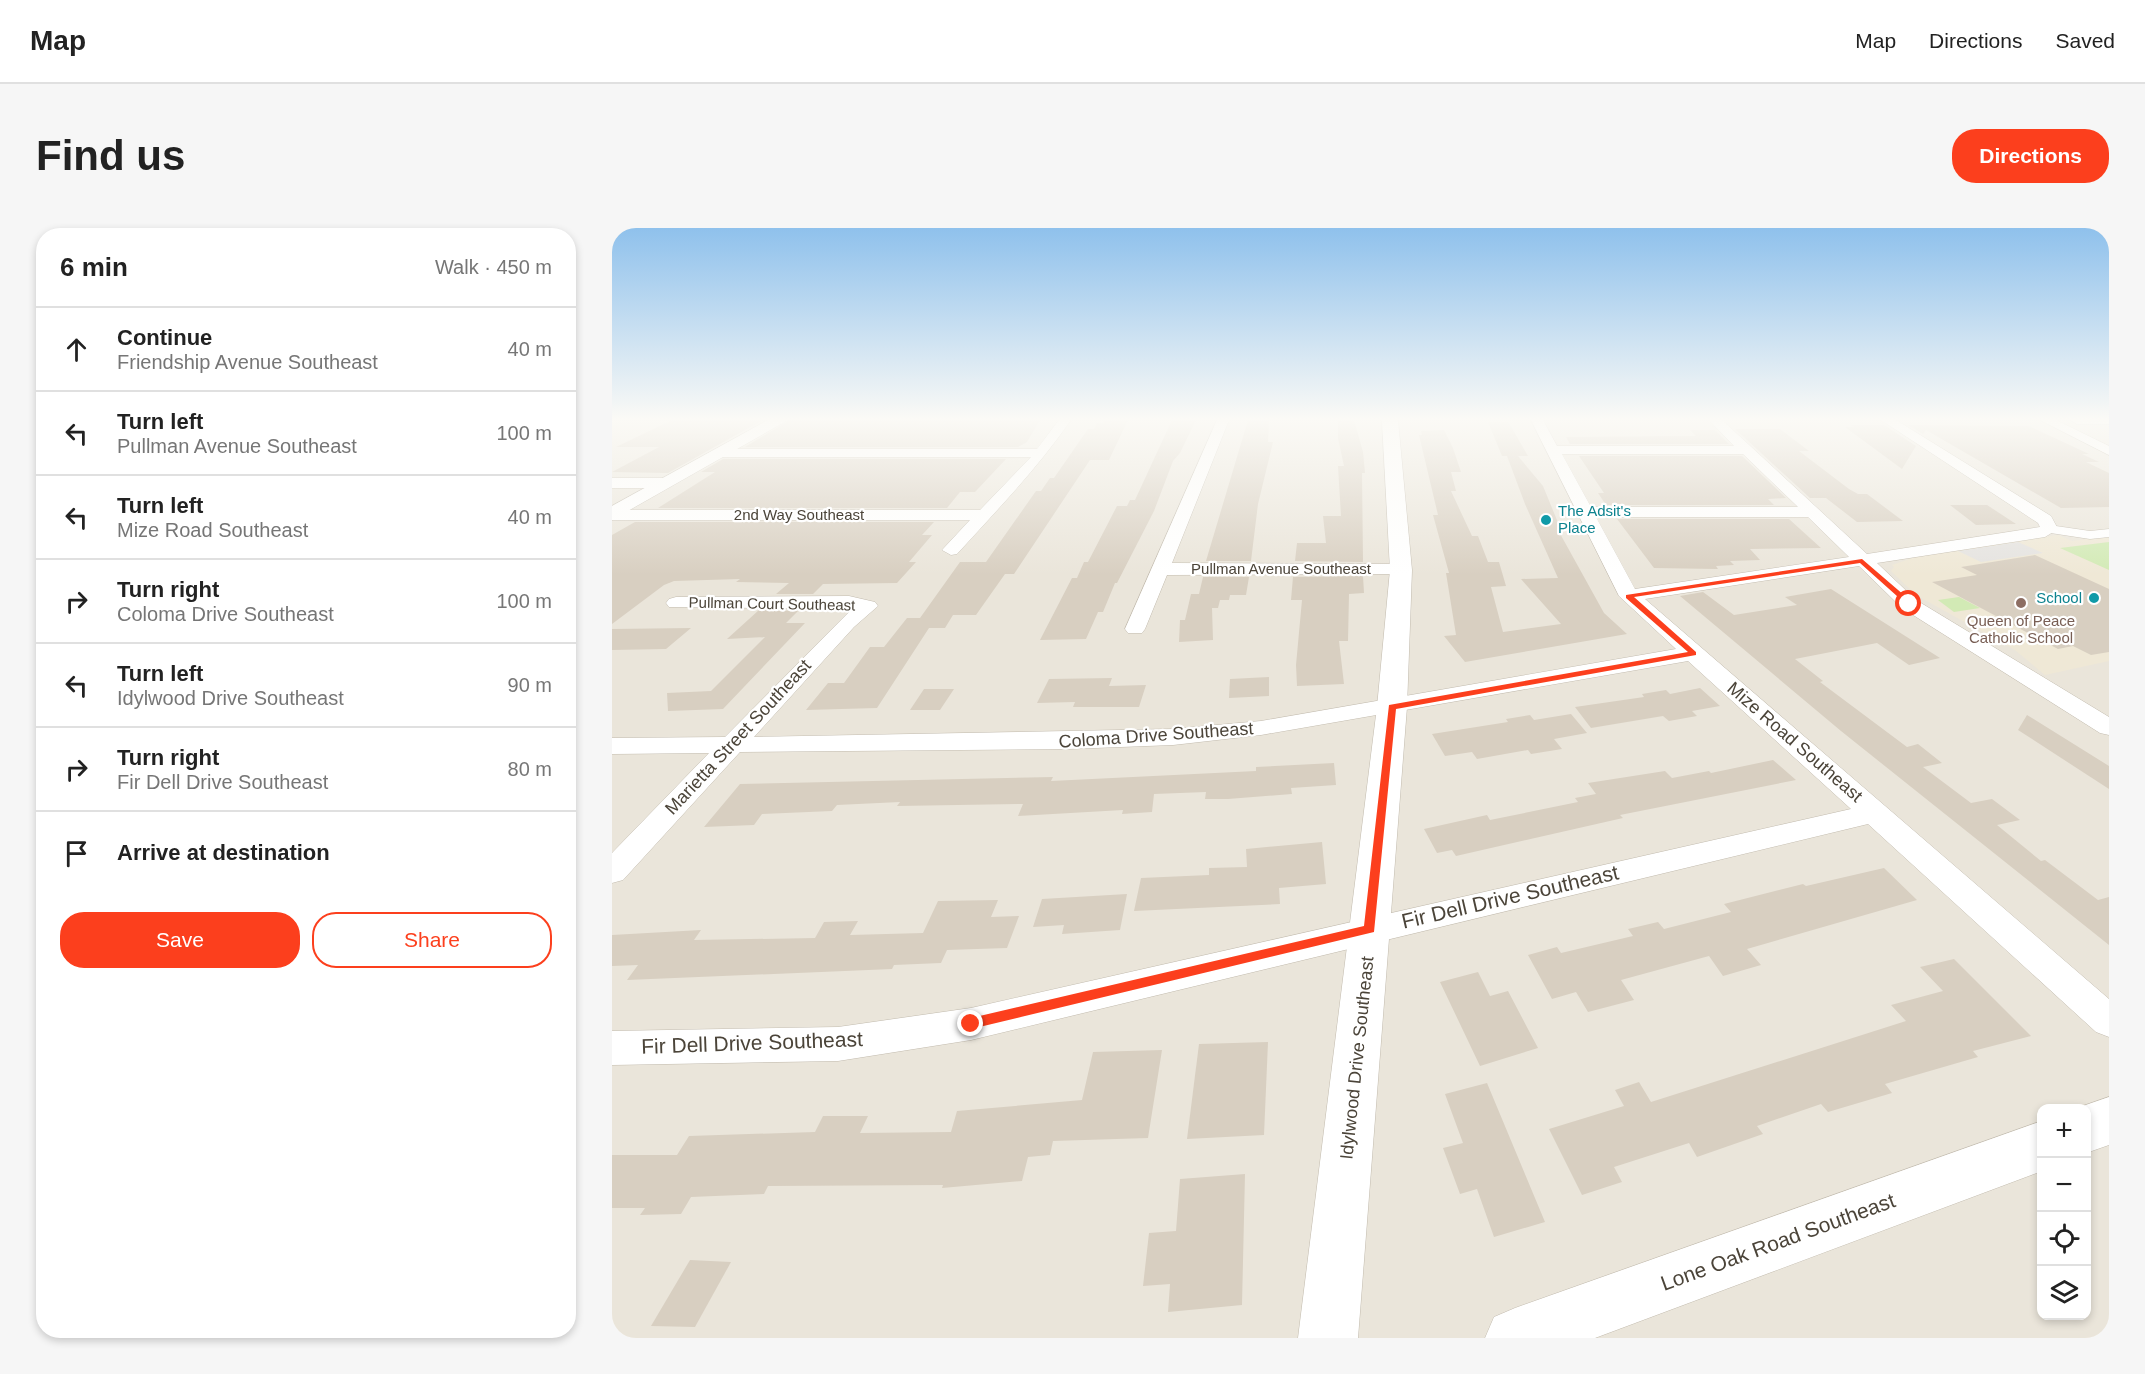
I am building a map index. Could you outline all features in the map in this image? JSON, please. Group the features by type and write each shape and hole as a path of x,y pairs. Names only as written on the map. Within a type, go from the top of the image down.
{"street":[{"path":"612,515 687,472"},
{"path":"951,550 1025,472"},
{"path":"1135,629 1201,472"},
{"name":"Idylwood Drive Southeast","path":"1328,1338 1392,707 1401,570 1394,472"},
{"name":"Mize Road Southeast","path":"1563,472 1629,596 2109,1021"},
{"path":"1770,472 1909,604 2109,728"},
{"path":"1969,472 2045,520 2049,529"},
{"path":"612,483 667,483"},
{"path":"1583,512 1812,512"},
{"name":"2nd Way Southeast","path":"612,515 986,515"},
{"path":"1629,596 2039,533 2049,529 2090,535 2109,533"},
{"name":"Pullman Avenue Southeast","path":"1161,569 1401,570"},
{"name":"Pullman Court Southeast","path":"676,603 849,602 868,606"},
{"name":"Marietta Street Southeast","path":"612,872 847,623 868,606"},
{"name":"Coloma Drive Southeast","path":"612,746 1068,741 1173,737 1261,728 1392,707 1694,653"},
{"name":"Fir Dell Drive Southeast","path":"612,1048 838,1044 982,1021 1874,813"},
{"path":"2091,1127 2109,1121"},
{"name":"Lone Oak Road Southeast","path":"1515,1338 2037,1148"}],"shaded area":[{"path":"612,472 2109,472 2109,1338 612,1338"},
{"name":"Queen of Peace Catholic School","path":"2058,535 2072,541 2109,536 2109,661 2045,675 2015,650 1916,595 1891,571 1894,567 1892,565 1921,555"},
{"path":"2018,542 2043,553 1981,562 1958,551"}],"green space":[{"path":"2109,542 2109,570 2060,548"},
{"path":"1959,597 1980,608 1954,612 1938,600"}],"building":[{"path":"612,472 670,472 668,473"},
{"path":"701,472 994,472 975,492 960,492 947,508 658,508 715,472"},
{"path":"1058,472 1082,472 1014,574 1005,574 976,615 953,615 945,628 929,628 877,708 806,710 828,683 844,683 870,647 884,647 907,618 920,618 960,562 986,562 1036,491 1041,491 1050,478 1054,478"},
{"path":"1148,472 1169,472 1154,511 1115,583 1103,612 1098,612 1086,639 1040,640 1072,578 1077,578 1084,562 1088,562 1117,506 1127,506 1130,500 1135,500"},
{"path":"1233,472 1266,472 1258,504 1251,561 1206,561"},
{"path":"1338,472 1365,472 1362,473 1363,562 1295,561 1297,543 1326,543 1323,516 1341,516"},
{"path":"1428,472 1461,472 1451,472 1456,491 1451,491 1472,536 1478,536 1488,562 1499,562 1506,586 1491,587 1503,632 1561,624 1521,579 1558,578 1513,472 1531,472 1543,486 1561,530 1558,530 1604,613 1627,634 1465,662 1444,636 1456,635 1446,573 1449,573 1433,515 1438,515"},
{"path":"1590,472 1759,472 1786,498 1768,499 1774,505 1606,505 1598,493 1604,493"},
{"path":"1782,472 1826,472 1858,494 1867,494 1903,521 1857,522 1826,498 1810,498"},
{"path":"1998,472 2109,473 2109,507 2061,508"},
{"path":"1950,505 1987,505 2016,524 1976,525"},
{"path":"1617,519 1789,519 1821,548 1750,549 1760,560 1730,561 1734,565 1716,566 1718,569 1654,568"},
{"path":"635,522 934,522 922,535 932,535 909,562 916,562 897,583 823,584 813,594 776,594 789,583 736,582 740,579 674,581 664,585 612,624 612,535"},
{"path":"2035,555 2109,589 2109,652 2091,655 2073,646 2058,649 1932,582 1977,575 1961,567"},
{"path":"1363,576 1364,593 1349,594 1348,641 1339,641 1344,684 1297,686 1296,665 1302,600 1291,600 1293,577"},
{"path":"1203,577 1249,577 1246,595 1230,595 1229,600 1220,600 1218,608 1212,608 1213,640 1179,642 1180,620 1185,620 1191,594 1199,594"},
{"path":"1831,589 1940,658 1909,665 1877,643 1795,659 1823,681 1820,682 1907,747 1918,744 1942,763 1923,767 1971,803 1992,799 2020,820 1997,825 2041,861 2045,860 2098,900 2109,897 2109,945 1841,731 1680,596 1703,592 1734,615 1797,605 1785,597"},
{"path":"759,610 798,611 786,623 805,623 723,709 668,711 667,693 711,691 765,637 727,639"},
{"path":"691,628 666,649 612,650 612,629"},
{"path":"1269,677 1269,696 1229,698 1230,679"},
{"path":"1112,678 1109,686 1146,685 1139,707 1073,707 1075,702 1037,703 1049,679"},
{"path":"1700,688 1720,706 1692,711 1697,716 1669,721 1663,716 1591,728 1575,707 1644,697 1642,694 1666,690 1670,694"},
{"path":"924,689 954,689 940,710 910,710"},
{"path":"1571,714 1587,733 1554,739 1562,749 1531,754 1528,750 1477,759 1472,752 1445,756 1432,734 1508,722 1506,719 1530,715 1534,720"},
{"path":"2027,715 2109,766 2109,789 2018,730"},
{"path":"1773,760 1796,780 1620,815 1623,818 1456,856 1452,850 1437,853 1424,829 1487,815 1490,820 1578,802 1575,798 1596,794 1588,783 1665,771 1672,778 1709,771 1711,773"},
{"path":"1334,763 1336,785 1291,788 1292,794 1228,799 1205,799 1206,792 1154,794 1152,812 1122,814 1123,810 1018,816 1023,804 897,806 900,802 837,805 832,811 762,814 754,825 704,827 740,784 1053,777 1051,781 1256,771 1256,767"},
{"path":"1322,842 1326,884 1279,888 1280,904 1134,911 1141,878 1209,875 1209,868 1247,867 1246,849"},
{"path":"1884,868 1917,900 1747,949 1761,965 1723,976 1709,956 1621,980 1634,1000 1588,1012 1576,992 1552,999 1528,955 1557,947 1561,953 1633,936 1628,929 1658,922 1664,929 1731,912 1724,904 1803,884 1806,886"},
{"path":"1127,894 1120,930 1062,934 1064,925 1033,927 1042,899"},
{"path":"998,900 991,917 1019,916 1007,948 947,950 941,963 894,965 892,969 627,980 638,965 612,966 612,935 701,930 694,940 815,938 824,922 858,921 850,935 923,933 938,901"},
{"path":"1954,959 2031,1036 1973,1051 1978,1057 1885,1084 1892,1093 1828,1112 1821,1104 1757,1126 1763,1134 1697,1157 1689,1143 1614,1167 1622,1182 1582,1195 1549,1129 1624,1106 1615,1090 1639,1082 1651,1102 1906,1021 1891,1005 1943,991 1920,967"},
{"path":"1478,972 1490,996 1508,991 1538,1048 1480,1066 1440,982"},
{"path":"1268,1042 1264,1135 1187,1139 1199,1044"},
{"path":"1162,1050 1148,1138 1053,1141 1050,1155 1028,1157 1022,1181 942,1188 943,1185 768,1186 764,1194 691,1197 681,1214 640,1215 645,1208 612,1208 612,1155 677,1155 689,1136 815,1132 823,1116 868,1116 860,1133 951,1132 957,1111 1082,1100 1093,1052"},
{"path":"1487,1083 1545,1222 1494,1237 1477,1189 1460,1194 1443,1148 1463,1143 1445,1094"},
{"path":"1245,1174 1242,1305 1168,1312 1170,1284 1143,1286 1149,1233 1176,1231 1180,1179"},
{"path":"690,1260 731,1262 695,1327 651,1326"}],"place":[{"name":"The Adsit's Place","path":"1546,520"},
{"name":"School","path":"2094,598"},
{"name":"Queen of Peace Catholic School","path":"2021,603"}],"route":[{"path":"971,1024 1370,929 1392,707 1694,653 1629,596 1862,561 1909,604"}]}
